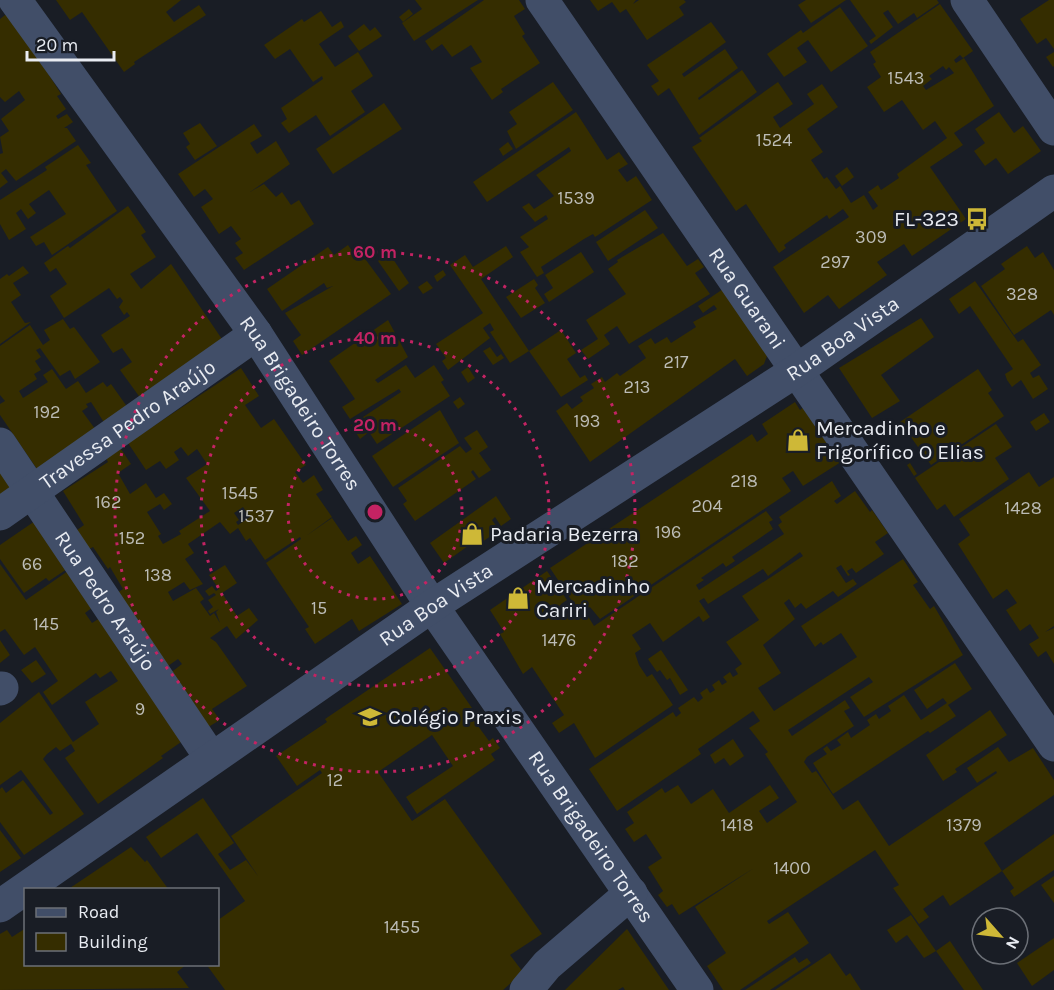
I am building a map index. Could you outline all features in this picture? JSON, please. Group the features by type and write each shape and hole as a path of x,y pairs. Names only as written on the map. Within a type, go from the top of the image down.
{"street":[{"name":"Rua Brigadeiro Torres","path":"15,0 256,334 432,606 697,990"},
{"name":"Rua Guarani","path":"542,0 1054,745"},
{"path":"967,0 1054,129"},
{"name":"Rua Boa Vista","path":"26,888 432,606 796,371 1054,190"},
{"name":"Travessa Pedro Araújo","path":"0,514 256,334"},
{"name":"Rua Pedro Araújo","path":"0,444 211,758"},
{"name":"Rua Boa Vista","path":"0,906 24,889"},
{"path":"526,990 547,965 631,892"}],"building":[{"path":"56,0 181,0 166,12 174,22 199,5 206,15 134,62 135,64 124,72 82,12 70,20"},
{"path":"415,0 478,0 414,41 402,23 422,9"},
{"path":"484,0 519,0 525,9 514,16 525,34 522,36 540,63 501,89 503,92 492,100 470,68 482,62 471,45 452,57 442,44 432,51 425,41"},
{"path":"590,0 636,0 633,4 639,0 684,0 686,2 679,7 684,15 647,40 626,9 620,13 612,2 598,11"},
{"path":"806,0 846,0 811,23 798,5"},
{"path":"850,0 937,0 939,3 917,18 914,13 898,24 888,10 883,13 893,27 871,44 869,41 876,36"},
{"path":"1049,0 1054,0 1054,49 1046,38 1037,44 1020,19"},
{"path":"940,4 973,51 963,58 960,55 954,60 956,63 964,58 994,106 954,133 963,145 930,167 966,219 912,256 904,244 877,262 887,275 839,309 828,295 804,313 773,267 849,217 843,209 829,219 827,215 784,245 786,248 779,253 746,204 736,211 692,147 702,141 699,138 778,82 793,104 773,117 780,128 814,104 807,94 822,84 838,107 807,129 823,152 811,160 824,179 827,177 836,189 840,186 851,203 864,195 873,210 878,206 868,192 878,185 881,190 899,178 897,174 947,138 935,121 923,130 902,100 884,112 867,87 881,77 873,64 876,62 870,52","holes":["943,66 946,70 949,67 954,73 926,90 923,86 932,79 929,76"]},
{"path":"840,7 868,46 831,72 808,40 797,48 807,62 784,77 767,54 801,30 803,33"},
{"path":"409,9 413,14 403,22 399,17"},
{"path":"321,11 332,27 341,21 344,27 319,44 335,67 358,52 373,76 351,91 365,112 330,136 316,115 289,133 281,123 287,119 281,108 323,79 322,76 313,82 290,49 275,59 264,45 302,19 304,22"},
{"path":"9,12 61,94 57,96 66,109 56,116 58,119 67,114 73,122 64,128 67,128 76,141 16,181 6,169 1,173 8,182 0,188 0,154 3,153 0,137 9,131 1,119 25,100 19,91 5,102 0,97 0,19"},
{"path":"711,22 726,42 682,74 684,77 725,49 738,68 698,98 699,100 742,70 757,92 699,135 669,88 658,96 651,86 659,81 647,65"},
{"path":"364,24 370,31 375,27 382,36 359,51 348,36"},
{"path":"1054,52 1054,66 1053,67 1046,57"},
{"path":"553,82 573,110 516,149 507,131 517,124 509,112"},
{"path":"384,103 402,129 333,174 316,149"},
{"path":"576,112 607,160 619,152 628,164 618,170 627,182 636,176 652,200 595,237 593,234 584,239 541,267 544,273 537,277 520,252 529,247 520,237 548,219 546,215 535,222 522,207 529,203 534,209 554,196 536,175 571,151 569,147 487,202 473,182"},
{"path":"999,112 1014,133 1023,126 1041,151 1008,174 996,158 985,166 974,151 985,143 975,129"},
{"path":"200,123 217,146 195,160 186,147 190,144 183,133"},
{"path":"254,124 262,136 250,143 257,154 276,141 290,164 250,192 264,184 276,197 282,192 291,205 299,200 314,224 244,270 235,258 243,253 235,243 241,239 231,226 219,234 201,207 213,199 205,189 194,197 178,174"},
{"path":"508,142 513,149 503,156 499,149"},
{"path":"78,145 91,163 86,165 117,211 52,255 44,242 36,246 30,237 66,214 49,190 29,204 36,213 28,219 21,209 16,213 26,229 9,240 0,224 0,200 47,170 45,167"},
{"path":"847,167 854,177 842,186 835,176"},
{"path":"128,206 146,232 141,235 156,257 130,274 141,289 171,264 228,348 144,403 120,370 132,362 122,348 113,353 101,335 130,316 127,312 124,315 119,307 123,301 120,297 117,299 109,288 64,318 50,296 67,284 56,268 50,272 44,263 68,246 70,248"},
{"path":"645,210 658,228 608,261 596,242"},
{"path":"663,233 687,266 698,259 704,267 695,273 710,294 629,344 617,326 604,335 610,344 588,359 581,350 598,339 586,320 626,294 608,269 618,262 617,260"},
{"path":"348,245 358,260 363,256 391,294 302,355 293,341 301,335 285,313 333,286 327,288 324,283 282,311 267,289 328,247 334,255"},
{"path":"506,246 513,257 481,279 529,351 510,363 490,332 494,330 490,323 483,328 490,338 448,370 442,361 446,358 436,344 483,313 450,265 465,255 473,267"},
{"path":"1027,246 1035,258 1043,252 1054,270 1054,315 1051,310 1014,335 981,286 1005,269 1001,264"},
{"path":"581,252 594,272 549,302 544,294 553,288 545,275"},
{"path":"389,253 409,283 399,291 378,261"},
{"path":"23,266 29,273 13,283 21,295 11,302 25,323 31,322 0,344 0,279 7,274 9,276"},
{"path":"443,270 446,275 437,282 434,276"},
{"path":"534,279 538,285 535,288 545,303 521,318 506,297"},
{"path":"427,281 433,288 423,294 418,287"},
{"path":"975,281 1018,342 1023,339 1041,365 1030,373 1033,378 1039,375 1048,389 1033,399 1021,380 1012,387 1007,380 1005,374 1013,369 970,306 959,314 949,299"},
{"path":"726,287 767,356 764,364 747,376 735,359 590,462 556,411 567,403 572,409 583,401 580,397 594,388 591,384 602,377 605,382 617,373 620,376 646,358 638,346 651,338 655,344 667,337 671,343 696,327 693,322 717,309 714,305 703,313 698,306"},
{"path":"921,318 934,337 881,375 900,401 872,418 839,368"},
{"path":"63,319 70,329 74,327 100,362 75,379 70,370 60,376 40,348 36,350 41,357 35,361 41,370 34,374 37,379 19,391 23,398 48,382 43,375 52,369 66,389 78,381 86,393 103,382 107,387 111,384 128,408 105,424 91,402 86,404 88,407 82,411 98,433 39,472 0,415 0,404 5,401 0,395 0,346 30,325 43,345 50,340 44,330"},
{"path":"388,320 408,357 375,380 378,383 406,365 415,378 434,365 444,380 441,382 450,396 377,444 369,432 360,439 351,425 401,392 399,389 350,419 342,407 355,399 329,361"},
{"path":"561,330 576,353 567,359 580,378 585,375 588,380 561,397 529,351"},
{"path":"490,347 497,357 501,354 504,358 493,365 483,351"},
{"path":"468,367 475,378 468,383 461,372"},
{"path":"241,368 259,396 245,405 261,428 274,419 306,465 295,472 303,483 314,475 323,490 316,494 332,517 306,536 332,518 348,541 356,536 362,545 351,553 358,564 370,556 402,604 359,631 352,619 315,644 305,629 309,627 266,563 301,539 300,537 265,560 250,538 246,541 238,528 230,534 220,522 188,544 194,553 185,559 203,584 190,590 184,582 168,592 173,601 196,588 204,599 200,602 210,616 214,613 220,623 216,612 219,609 210,614 208,611 213,607 208,600 216,595 214,593 209,596 205,591 212,586 216,591 219,589 209,575 225,565 237,583 222,593 237,616 249,608 258,620 236,639 227,626 210,638 216,642 247,686 212,709 220,720 205,729 169,674 182,664 178,659 165,668 117,593 123,589 110,567 108,569 93,547 89,549 77,530 84,525 63,491 108,462 106,458 121,449 131,464 118,473 130,494 146,483 156,498 164,493 172,504 164,510 160,504 147,512 161,534 158,536 163,544 181,534 179,531 210,511 186,478 207,464 197,449 188,456 181,447 174,452 179,460 166,469 160,461 146,470 128,443","holes":["243,507 250,517 238,525 236,522 239,520 234,513"]},
{"path":"978,369 992,390 988,393 1004,416 931,465 900,422"},
{"path":"460,397 465,404 458,409 453,402"},
{"path":"795,402 800,410 805,406 841,462 803,486 793,471 782,478 791,491 600,619 590,607 580,613 550,568 752,434 757,442 768,434 762,424"},
{"path":"440,410 459,443 393,487 372,456"},
{"path":"1044,413 1050,422 1036,431 1030,422"},
{"path":"996,424 1012,447 995,458 1009,479 954,517 945,504 937,510 915,478"},
{"path":"477,430 488,447 479,453 491,470 479,478 473,470 471,472 476,479 415,521 403,504 407,501 398,488 460,446 466,453 472,449 464,438"},
{"path":"910,463 917,474 914,476 907,465"},
{"path":"0,465 16,488 0,498"},
{"path":"1029,472 1039,487 1054,477 1054,626 1045,632 1054,628 1054,664 1046,651 1038,657 1029,644 1039,638 1030,624 1020,631 1006,610 1017,603 1007,589 993,599 958,544 970,535 959,519"},
{"path":"832,481 841,496 834,501 837,504 855,491 870,512 872,510 888,533 875,542 884,554 856,573 852,568 847,571 850,575 848,576 841,565 836,568 846,583 853,579 857,584 838,597 833,591 806,609 801,603 795,608 789,599 784,603 795,619 763,645 781,673 758,688 774,711 857,657 841,633 823,645 821,642 815,647 801,626 903,559 918,582 913,585 930,609 934,606 963,655 864,717 850,697 873,682 869,677 788,730 792,736 845,700 850,708 844,711 854,726 807,757 804,762 812,773 816,771 843,810 858,800 889,846 997,773 996,771 977,783 967,768 998,747 1009,762 1033,748 1054,780 1054,795 984,843 1002,871 950,906 943,895 923,909 929,917 919,924 893,888 899,885 875,850 767,921 769,924 788,912 809,943 740,990 723,990 707,966 726,953 695,907 754,868 679,915 672,904 667,907 658,895 663,891 648,867 662,858 646,834 634,842 625,829 634,823 627,812 662,788 665,793 678,785 691,804 713,789 729,813 770,785 779,798 759,811 767,823 797,802 765,754 768,752 749,728 760,721 753,711 698,749 701,754 617,811 589,769 673,712 676,717 681,713 678,708 694,697 698,702 703,698 700,693 707,688 710,693 715,690 712,685 719,680 722,685 727,682 723,677 730,672 733,677 738,674 735,669 742,664 726,642 759,620 742,596 803,556 800,552 768,576 763,569 708,604 704,598 699,601 710,617 703,622 699,616 663,642 650,623 632,635 641,649 635,653 639,665 647,677 652,674 673,705 595,758 574,723 559,733 552,723 564,715 532,667 523,674 500,634 504,632 490,610 547,571 567,600 561,604 569,616 574,612 578,618 586,613 594,626 766,511 773,520 769,522 773,529 732,557 735,561 726,567 723,563 701,578 704,580 696,585 699,590 784,534 778,525 782,522 779,517"},
{"path":"496,496 511,519 501,526 495,517 492,520 499,530 481,543 478,539 444,563 430,543"},
{"path":"35,521 67,569 49,581 46,578 24,593 0,559 0,545"},
{"path":"0,564 26,600 68,571 93,607 85,613 92,623 100,618 184,740 161,756 163,758 98,804 65,758 75,751 71,744 60,751 56,747 43,759 84,814 24,855 0,822 0,789 2,787 6,793 23,780 50,815 53,813 21,770 0,785 0,723 39,692 73,742 99,724 85,702 118,681 111,671 100,678 96,673 52,705 43,692 58,681 35,647 24,655 5,629 0,632"},
{"path":"0,640 10,655 0,663"},
{"path":"430,648 472,708 467,711 489,741 493,738 500,748 491,754 495,760 417,814 406,797 453,766 432,735 378,772 412,821 445,799 542,934 510,955 523,972 503,990 225,990 207,966 219,966 219,919 245,901 197,833 161,858 146,837 203,798 234,843 218,854 230,870 246,860 258,876 231,836 322,773 320,770 297,786 276,756 327,722 325,719"},
{"path":"661,650 688,690 680,695 670,678 667,680 660,670 657,672 648,659"},
{"path":"36,660 46,674 32,683 21,670"},
{"path":"955,663 972,689 948,705 956,716 930,733 928,731 833,794 813,763 827,754 823,749 827,746 831,751 841,745 837,740 848,732 851,738 870,725 867,720 876,714 879,719 891,711 888,706 904,695 921,720 947,703 943,698 927,709 914,690"},
{"path":"990,710 1007,735 955,769 957,772 943,781 926,755"},
{"path":"733,739 744,756 730,766 724,758 715,764 710,755"},
{"path":"0,830 21,858 0,872"},
{"path":"1054,834 1054,870 1014,897 1010,891 1014,888 1002,871"},
{"path":"131,847 145,862 147,860 168,888 70,888"},
{"path":"1054,876 1054,903 1041,885"},
{"path":"911,915 936,951 924,958 907,935 896,943 887,930"},
{"path":"24,929 24,966 184,966 177,972 189,988 0,990 0,934 7,930 12,937"},
{"path":"627,929 669,990 625,990 623,987 618,990 565,990"},
{"path":"1054,938 1054,970 1032,986 1019,966 1030,966 1030,954"},
{"path":"950,941 983,990 964,990 936,951"},
{"path":"830,953 846,976 850,973 861,990 775,990"},
{"path":"795,957 799,963 807,958 811,963 770,990 745,990"}],"place":[{"name":"FL-323","path":"977,219"},
{"name":"Mercadinho e Frigorífico O Elias","path":"798,440"},
{"name":"Padaria Bezerra","path":"472,534"},
{"name":"Mercadinho Cariri","path":"518,598"},
{"name":"Colégio Praxis","path":"370,717"}]}
